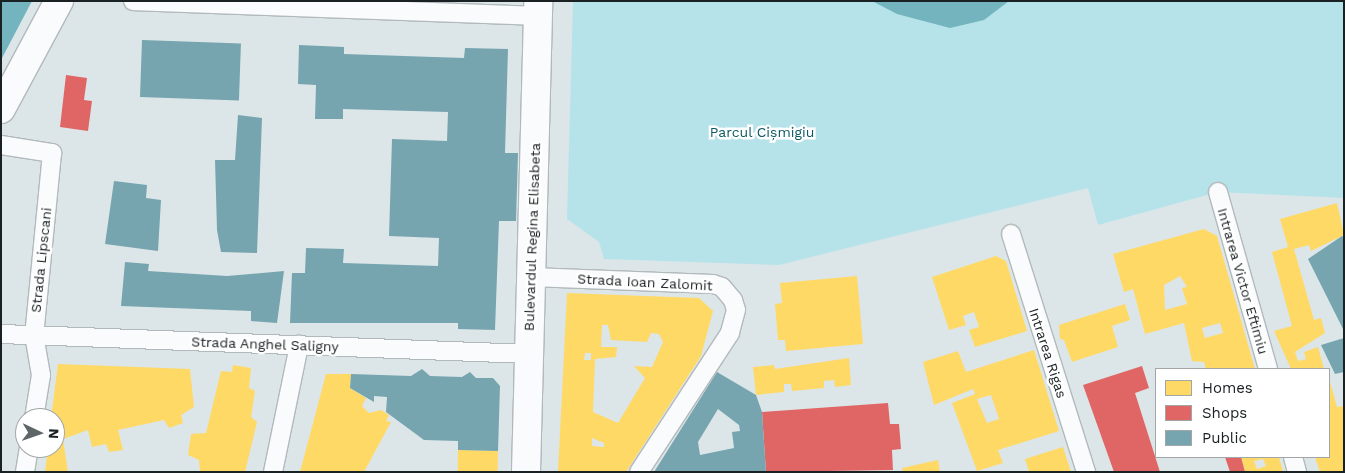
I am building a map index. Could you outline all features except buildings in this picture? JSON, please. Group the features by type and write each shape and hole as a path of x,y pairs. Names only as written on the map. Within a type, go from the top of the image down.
{"main road":[{"path":"1,109 59,1"},
{"name":"Bulevardul Regina Elisabeta","path":"526,472 538,9"}],"street":[{"path":"132,1 538,9"},
{"name":"Strada Lipscani","path":"1,145 52,153 34,335 40,375 35,408"},
{"name":"Intrarea Victor Eftimiu","path":"1218,192 1268,368"},
{"name":"Intrarea Rigas","path":"1011,234 1086,472"},
{"name":"Strada Ioan Zalomit","path":"531,277 713,284 733,300 736,310 730,333 639,472"},
{"name":"Strada Anghel Saligny","path":"1,334 529,354"},
{"path":"274,472 299,346"},
{"path":"25,472 27,458"},
{"path":"1293,458 1297,472"}],"green space":[{"name":"Parcul Cișmigiu","path":"573,1 1344,1 1344,198 1218,192 1098,225 1088,188 779,265 604,259 599,242 567,219"}],"shaded area":[{"path":"1,1 32,1 1,60"},
{"path":"872,1 1009,1 984,20 950,28 897,14"}]}
